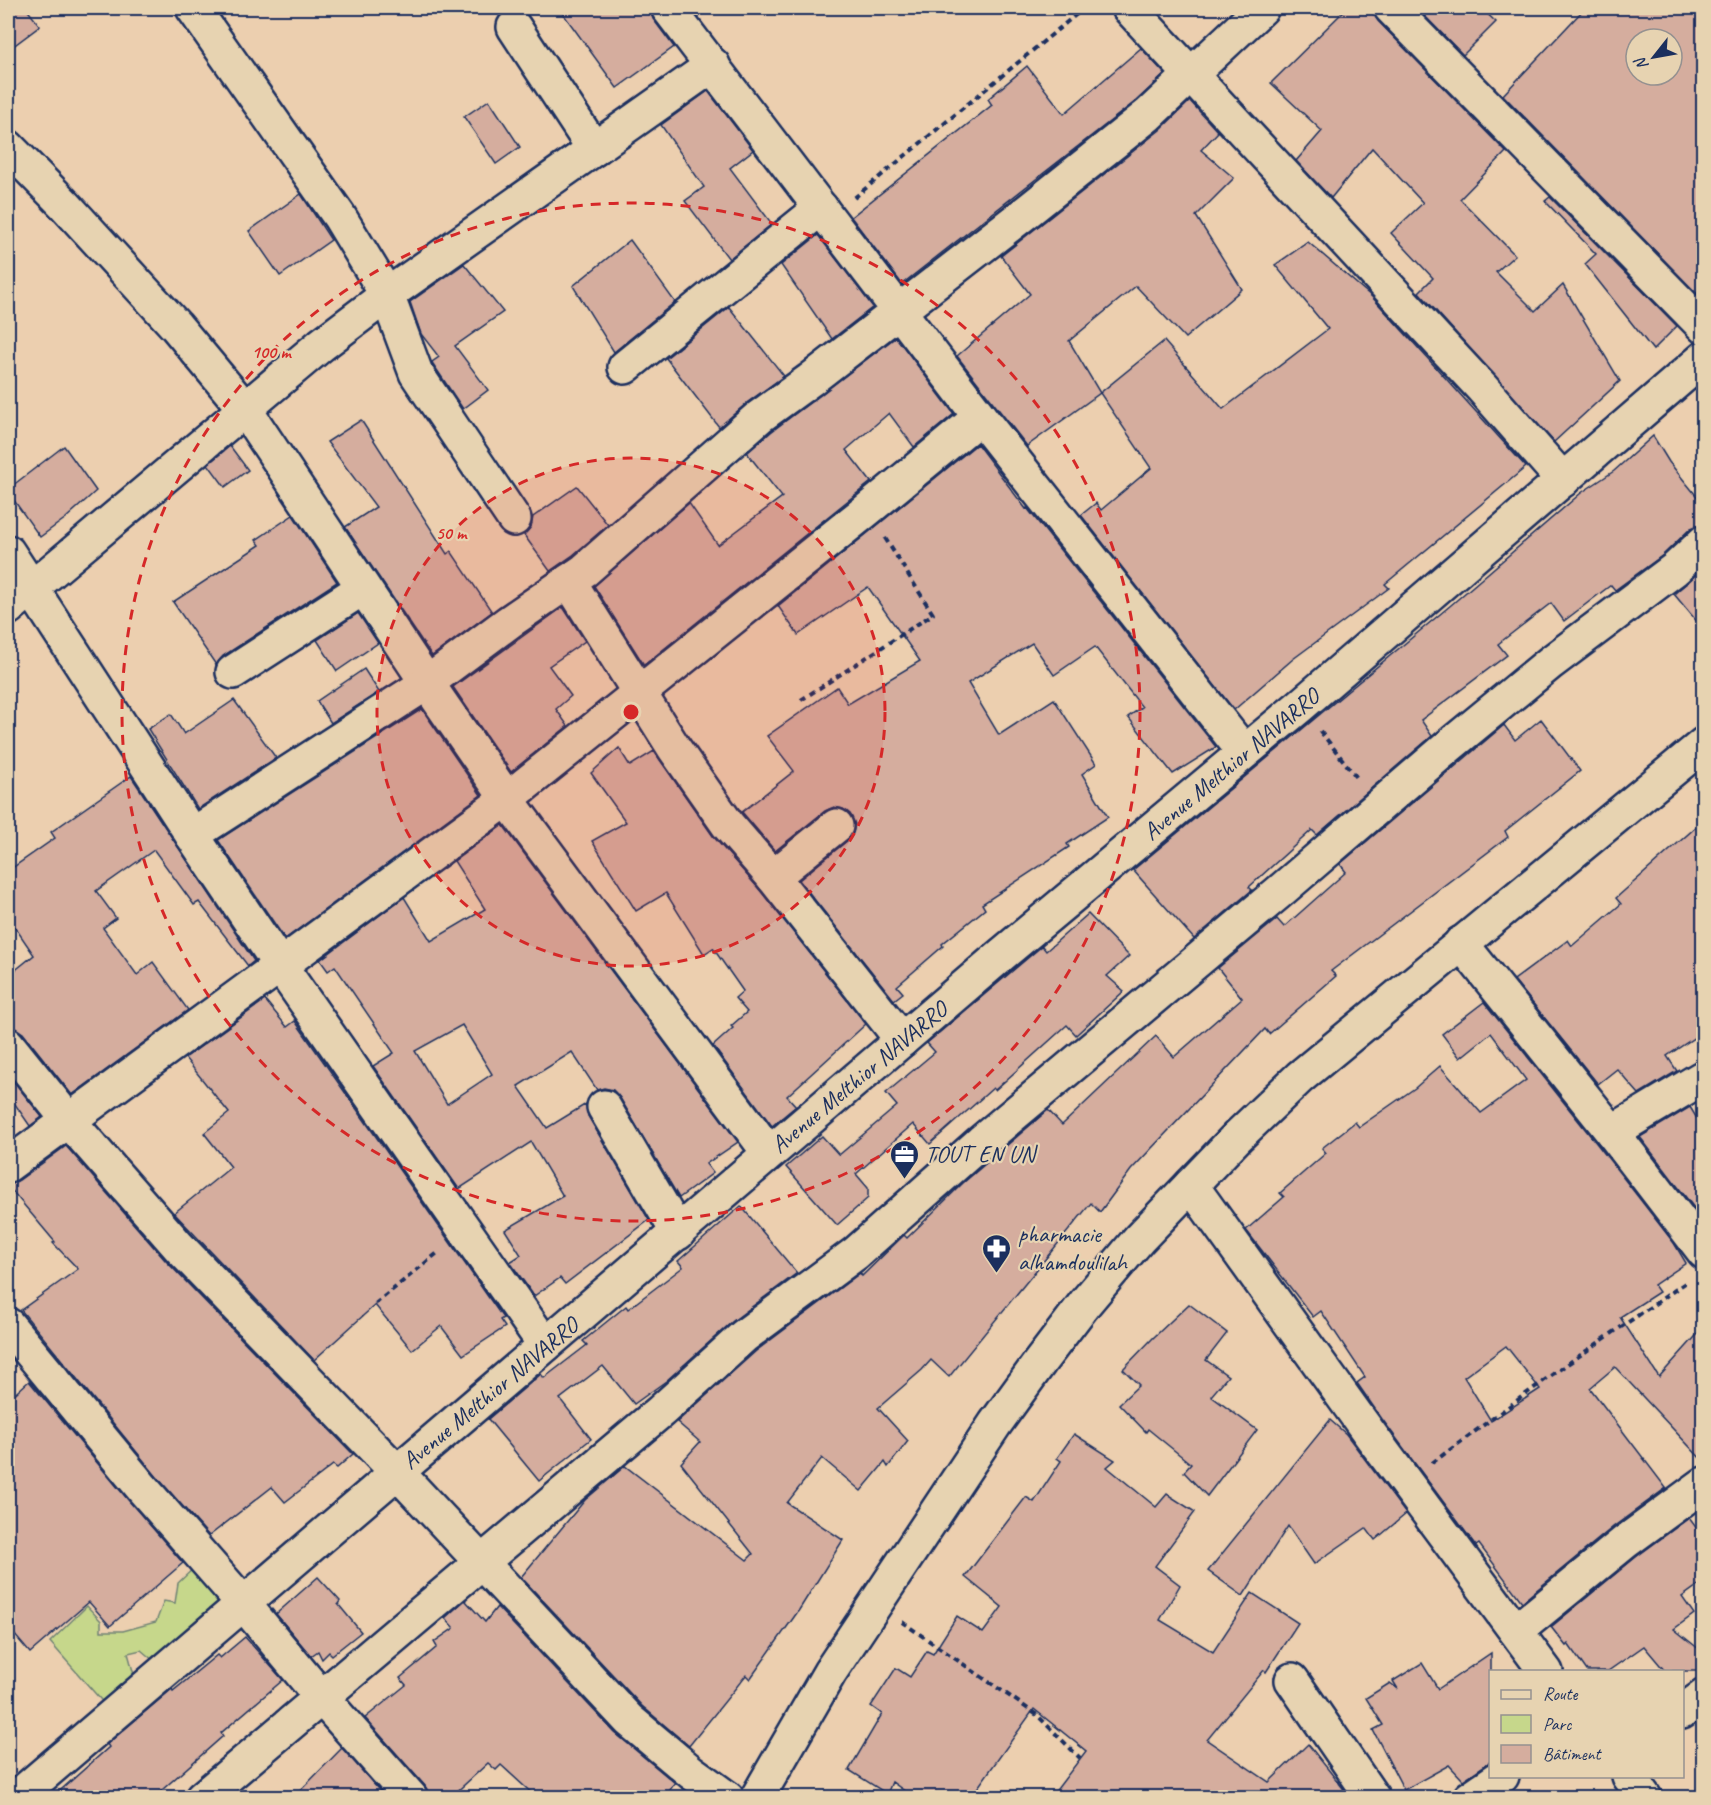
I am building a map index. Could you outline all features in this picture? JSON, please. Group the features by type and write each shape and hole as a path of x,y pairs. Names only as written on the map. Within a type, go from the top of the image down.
{"main road":[{"path":"193,8 339,216 387,295 416,373 514,519"},
{"path":"668,8 980,417 1244,752"},
{"path":"1129,8 1193,74 1337,234 1482,388 1563,480"},
{"path":"192,836 426,683 569,581 611,548 759,417 810,380 1148,115 1262,8"},
{"path":"1391,8 1704,327"},
{"path":"514,27 594,149"},
{"path":"19,598 244,408 387,295 713,65"},
{"path":"8,147 65,205 176,326 244,408 426,683 507,799 769,1153"},
{"path":"625,367 825,213"},
{"name":"Avenue Melthior NAVARRO","path":"16,1797 769,1153 1300,706 1704,358"},
{"path":"8,1165 507,799 980,417"},
{"path":"202,1797 661,1411 744,1336 856,1253 981,1142 1380,805 1550,663 1675,569 1704,542"},
{"path":"8,552 19,598 192,836 545,1346"},
{"path":"569,581 674,748 728,825 902,1040"},
{"path":"232,672 363,588"},
{"path":"757,1797 831,1672 995,1424 1085,1303 1139,1239 1237,1137 1300,1077 1704,744"},
{"path":"772,877 836,826"},
{"path":"1461,943 1612,1132 1699,1265"},
{"path":"8,1045 69,1121 179,1246 396,1471 629,1720 691,1772 727,1797"},
{"path":"1612,1132 1702,1078"},
{"path":"604,1107 678,1233"},
{"path":"1191,1185 1405,1482 1545,1670"},
{"path":"8,1325 143,1489 243,1603 321,1697 411,1797"},
{"path":"1516,1630 1625,1542 1704,1484"},
{"path":"1292,1680 1372,1797"},
{"path":"1684,1711 1704,1696"},
{"path":"1470,1797 1499,1778"},
{"path":"1631,1778 1645,1797"}],"path":[{"path":"825,213 1084,8"},
{"path":"801,700 933,614 867,510"},
{"path":"1300,706 1380,805"},
{"path":"375,1304 466,1231"},
{"path":"1405,1482 1699,1265"},
{"path":"877,1605 1037,1715 1080,1758"}],"green space":[{"path":"198,1564 226,1596 161,1667 141,1650 128,1653 137,1686 108,1708 50,1642 87,1606 101,1621 101,1631 123,1631 156,1622 164,1601 175,1603 178,1583"}],"building":[{"path":"8,8 26,8 40,26 8,50"},
{"path":"559,8 650,8 653,19 674,47 617,88"},
{"path":"1347,8 1373,8 1378,21 1506,152 1460,199 1515,255 1496,272 1535,311 1563,285 1620,381 1554,442 1419,292 1433,278 1391,233 1423,203 1372,148 1331,198 1296,161 1322,131 1271,83"},
{"path":"1417,8 1481,8 1496,22 1463,55"},
{"path":"1585,8 1696,8 1704,16 1703,300 1503,95"},
{"path":"1141,48 1165,74 1136,101 902,284 851,217 992,105 988,99 1027,66 1064,114"},
{"path":"708,91 753,150 730,168 772,224 729,259 685,201 704,187 661,125"},
{"path":"489,100 520,147 496,164 464,117"},
{"path":"1190,101 1218,132 1201,150 1234,178 1196,216 1242,289 1185,338 1136,286 1069,341 1100,393 1027,446 957,356 1030,294 1001,256 1160,130"},
{"path":"301,194 331,240 280,276 249,231"},
{"path":"1550,197 1677,326 1653,350 1585,264 1596,254 1545,201"},
{"path":"818,235 873,307 832,339 781,265"},
{"path":"630,240 675,302 614,352 573,286"},
{"path":"1308,242 1372,297 1526,467 1385,584 1389,588 1293,659 1234,710 1081,515 1096,503 1101,510 1151,468 1100,393 1164,341 1223,409 1328,329 1275,265"},
{"path":"464,264 503,312 455,346 488,390 463,409 432,362 439,357 421,334 410,302"},
{"path":"729,307 784,376 719,427 666,358"},
{"path":"896,337 954,414 914,447 889,413 846,450 871,482 644,665 594,586 689,503 718,545 782,497 747,453 771,432"},
{"path":"361,420 447,554 451,551 492,612 432,656 345,527 376,507 327,442"},
{"path":"1653,436 1669,462 1704,505 1704,524 1691,528 1663,555 1615,590 1611,585 1564,621 1551,603 1498,644 1507,655 1421,720 1432,736 1317,835 1312,830 1249,887 1252,890 1194,939 1133,870 1451,605 1581,493 1614,471"},
{"path":"977,444 1216,747 1173,774 1128,717 1142,707 1095,647 1054,675 1032,643 968,683 999,735 1054,699 1096,764 1082,774 1108,817 1067,844 1069,847 982,904 985,909 942,944 943,946 897,986 903,993 894,1000 799,880 848,840 855,824 850,814 834,807 825,811 775,851 742,812 794,771 767,736 837,687 848,704 920,661 868,587 798,635 778,606"},
{"path":"64,446 96,491 66,518 40,537 8,489"},
{"path":"230,446 248,470 225,487 208,464"},
{"path":"577,486 608,525 550,571 524,535 531,527 533,517"},
{"path":"293,515 337,582 223,656 216,665 173,602 260,545 256,540"},
{"path":"1704,568 1704,630 1674,594"},
{"path":"563,607 585,641 549,666 571,696 556,709 568,726 511,772 453,687"},
{"path":"358,613 378,643 337,671 317,640"},
{"path":"364,669 379,692 331,723 317,701"},
{"path":"234,700 276,758 198,809 148,729 171,714 184,734"},
{"path":"422,709 481,795 285,939 218,840"},
{"path":"1541,719 1580,771 1505,831 1508,837 1331,971 1336,976 1269,1034 1265,1029 1131,1170 1100,1212 1091,1203 949,1377 931,1360 878,1408 908,1441 888,1467 885,1462 861,1491 822,1458 787,1503 843,1540 799,1610 750,1679 746,1675 689,1746 642,1706 521,1577 585,1500 625,1466 747,1560 753,1554 681,1463 700,1442 677,1422 756,1351 860,1273 862,1276 904,1235 907,1238 963,1183 1048,1110 1062,1125 1156,1036 1174,1057 1242,998 1218,968 1277,919 1284,927 1346,872 1340,864 1504,725 1515,740"},
{"path":"619,748 630,766 654,751 713,836 759,889 866,1024 787,1096 796,1106 772,1126 713,1046 747,1012 735,998 743,991 713,948 704,954 666,893 636,911 592,841 626,822 591,773"},
{"path":"131,776 254,961 248,966 199,902 194,905 154,850 96,891 116,918 103,928 137,975 153,962 188,1010 72,1095 23,1033 8,1027 8,976 34,955 8,917 8,871 55,838 51,832"},
{"path":"1704,820 1704,1031 1667,1056 1677,1071 1639,1094 1617,1069 1598,1084 1514,980 1568,940 1572,946 1621,904 1616,898"},
{"path":"503,825 738,1142 706,1164 713,1173 679,1198 620,1098 613,1090 604,1088 597,1090 572,1052 518,1086 547,1128 586,1104 588,1116 649,1220 565,1284 560,1278 534,1296 510,1262 521,1255 505,1230 563,1196 531,1142 459,1189 373,1066 394,1053 335,966 328,971 320,960 404,897 431,941 485,909 454,861","holes":["462,1025 492,1074 447,1104 415,1051"]},
{"path":"1088,914 1129,956 1107,976 1124,991 1076,1035 1067,1025 995,1090 993,1088 930,1144 913,1124 856,1174 868,1188 868,1198 837,1225 786,1167 822,1136 839,1155 897,1106 886,1093 935,1052 927,1043 1042,946 1046,951"},
{"path":"265,1000 287,1027 295,1021 503,1318 500,1320 505,1327 463,1355 441,1326 412,1350 375,1305 314,1360 174,1213 231,1167 204,1133 229,1113 185,1058"},
{"path":"1484,1002 1674,1243 1686,1263 1654,1285 1659,1292 1620,1317 1659,1377 1704,1327 1704,1462 1615,1367 1590,1388 1666,1488 1613,1527 1522,1602 1479,1544 1476,1546 1357,1383 1365,1377 1321,1311 1313,1317 1246,1230 1284,1197 1280,1193 1326,1153 1322,1148 1355,1122 1359,1127 1415,1088 1440,1066 1481,1113 1526,1080 1491,1033 1460,1058 1442,1034","holes":["1506,1346 1540,1389 1491,1421 1464,1377"]},
{"path":"8,1074 42,1117 30,1126 8,1094"},
{"path":"1690,1107 1704,1130 1704,1221 1640,1137"},
{"path":"66,1146 165,1260 353,1454 337,1468 333,1465 285,1502 272,1487 209,1536 157,1477 21,1310 78,1269 53,1243 55,1242 8,1186"},
{"path":"741,1206 797,1273 733,1321 666,1381 634,1404 603,1366 560,1399 591,1439 539,1481 488,1419 541,1374 544,1378 587,1345 583,1341 626,1306 628,1309 683,1267 678,1261"},
{"path":"1189,1304 1227,1333 1206,1360 1228,1376 1211,1396 1257,1430 1207,1496 1184,1472 1191,1464 1148,1429 1146,1432 1119,1404 1139,1385 1123,1369"},
{"path":"29,1381 183,1563 110,1626 89,1602 30,1653 8,1627 8,1400"},
{"path":"1330,1420 1346,1434 1406,1514 1375,1540 1366,1528 1314,1564 1288,1526 1243,1596 1208,1571"},
{"path":"1074,1434 1115,1460 1107,1467 1156,1507 1167,1494 1195,1512 1155,1566 1180,1585 1160,1620 1213,1652 1252,1593 1298,1623 1266,1672 1264,1670 1207,1740 1269,1782 1308,1744 1350,1797 1051,1797 1086,1751 1034,1709 971,1797 913,1797 892,1782 887,1794 849,1770 882,1714 871,1706 896,1668 910,1677 927,1651 933,1654 957,1616 983,1633 1002,1607 965,1577 1026,1497 1034,1502 1061,1461 1057,1458"},
{"path":"1689,1518 1704,1538 1704,1581 1682,1597 1694,1614 1674,1629 1704,1653 1704,1671 1664,1670 1644,1646 1609,1670 1586,1670 1568,1644 1566,1646 1551,1627 1636,1557"},
{"path":"318,1577 340,1601 338,1604 361,1632 332,1655 329,1652 322,1659 318,1651 311,1656 276,1614"},
{"path":"465,1600 485,1622 497,1607 615,1733 675,1783 665,1797 536,1797 501,1765 496,1770 488,1763 451,1797 429,1797 425,1786 365,1718 406,1685 400,1678 437,1647 434,1642 454,1628 445,1618"},
{"path":"245,1637 283,1680 221,1733 223,1736 154,1797 53,1797 109,1747 107,1744 172,1689 173,1691 217,1655 220,1658"},
{"path":"1491,1653 1489,1762 1463,1780 1449,1765 1404,1790 1373,1730 1383,1725 1366,1698 1390,1683 1398,1689 1393,1681 1422,1663 1438,1689"},
{"path":"342,1748 385,1797 294,1797"}],"place":[{"name":"TOUT EN UN","path":"904,1180"},
{"name":"pharmacie alhamdoulilah","path":"997,1274"}]}
